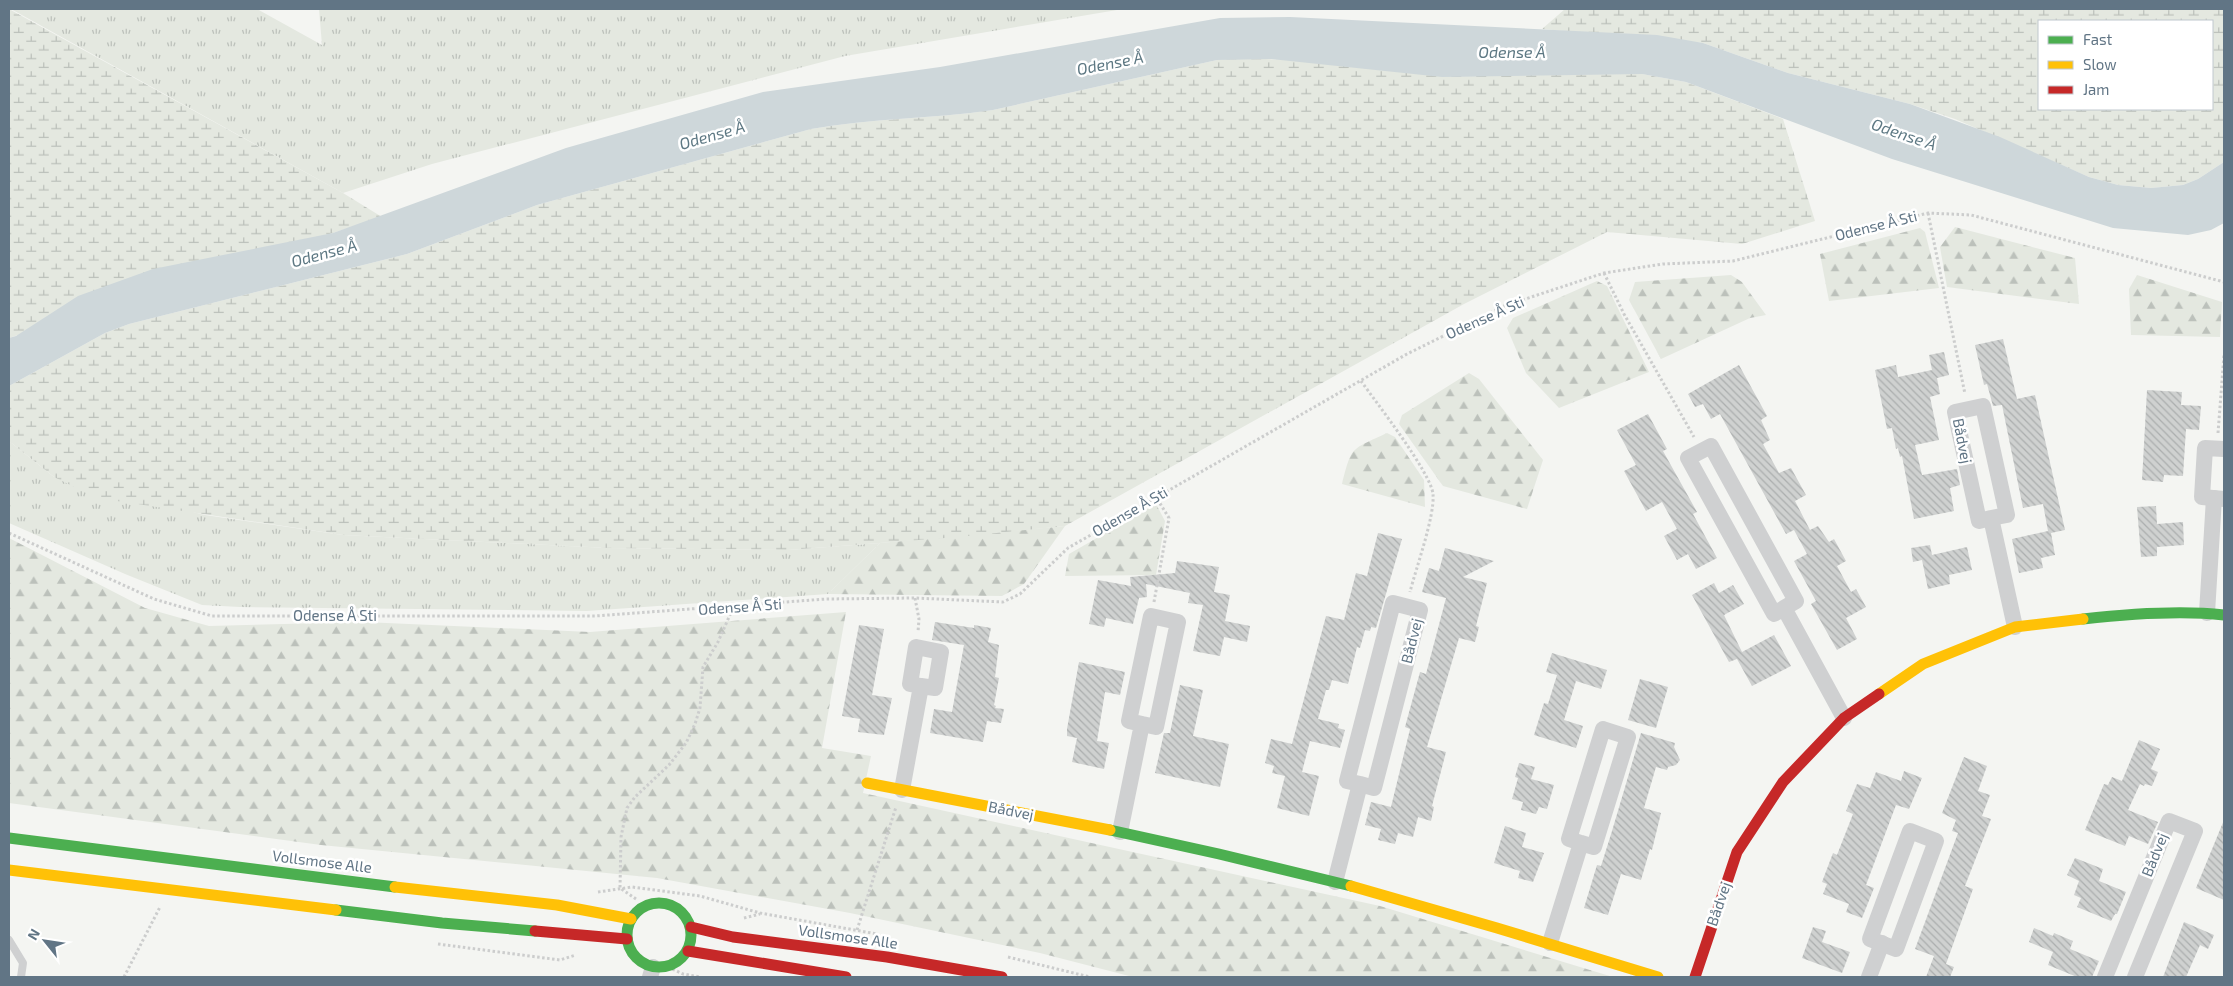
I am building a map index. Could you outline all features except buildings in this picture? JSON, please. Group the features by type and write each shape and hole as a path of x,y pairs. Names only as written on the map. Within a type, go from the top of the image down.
{"street":[{"name":"Bådvej","path":"1983,406 2007,515 1991,518 1979,521 1955,412 1983,406"},
{"path":"1711,446 1796,601 1784,608 1774,614 1688,458 1711,446"},
{"path":"2208,613 2219,498 2202,497 2205,448 2221,449"},
{"path":"1991,518 2015,627"},
{"name":"Bådvej","path":"1393,603 1420,610 1374,788 1360,784 1347,781 1393,603"},
{"path":"1784,608 1844,718"},
{"name":"Bådvej","path":"1694,977 1737,852 1782,782 1844,718 1923,664 2015,627 2112,616 2208,613 2224,615"},
{"path":"1151,616 1178,622 1156,727 1142,724 1129,721 1151,616"},
{"path":"916,647 941,652 935,688 921,686 910,684 916,647"},
{"path":"902,790 921,686"},
{"path":"1120,832 1142,724"},
{"path":"1603,729 1628,737 1594,847 1580,843 1569,839 1603,729"},
{"name":"Bådvej","path":"867,783 1120,832 1335,882 1550,943 1658,977"},
{"path":"1335,882 1360,784"},
{"name":"Bådvej","path":"2104,977 2169,821 2195,831 2135,977"},
{"path":"1910,831 1936,841 1896,949 1882,943 1870,939 1910,831"},
{"name":"Vollsmose Alle","path":"9,838 442,893 557,905 631,920"},
{"path":"1550,943 1580,843"},
{"path":"9,870 442,923 627,939"},
{"path":"656,902 673,906 686,916 691,927 692,939 688,951 679,961 657,970 643,964 635,957 627,939 627,929 631,920 646,905 656,902"},
{"name":"Vollsmose Alle","path":"691,927 733,937 887,957 1002,977"},
{"path":"1869,977 1882,943"},
{"path":"688,951 846,977"}],"lane":[{"path":"9,940 23,963 21,977"}],"path":[{"name":"Odense Å Sti","path":"9,533 154,599 212,616 595,616 734,608 826,600 915,598 1003,602 1020,594 1068,548 1407,354 1504,306 1604,273 1662,264 1733,261 1928,213 1971,215 2224,282"},
{"path":"1928,213 1968,409"},
{"path":"1604,273 1624,314 1701,451"},
{"path":"2221,449 2224,355"},
{"path":"1361,381 1426,474 1433,493 1430,515 1406,607"},
{"path":"1151,616 1158,588 1169,518 1156,497"},
{"path":"915,598 919,619 916,647"},
{"path":"646,905 620,888 621,837 627,808 635,797 670,765 686,743 696,724 700,708 703,667 718,642 734,608"},
{"path":"857,930 902,790"},
{"path":"124,977 159,909 167,889"},
{"path":"657,970 700,977"}],"green space":[{"path":"9,9 343,193 382,217 9,338"},
{"path":"11,9 257,9 322,45 319,9 1123,9 845,56 432,164 343,193"},
{"path":"1565,9 2224,9 2224,162 2198,179 2183,185 2151,188 2118,185 2089,177 1955,119 1910,104 1788,73 1703,43 1542,29"},
{"path":"1240,58 1642,74 1686,82 1783,119 1815,221 1742,244 1607,232 1464,304 1065,526 958,537 788,550 609,548 343,535 97,498 54,477 9,441 9,386 105,333 129,324 407,254 537,205 811,129 834,125 993,110 1217,60"},
{"path":"1955,227 2075,258 2079,304 1947,287 1940,247"},
{"path":"1920,228 1925,232 1939,288 1829,301 1820,254"},
{"path":"1731,275 1742,282 1766,315 1750,318 1661,359 1629,300 1635,282"},
{"path":"2137,275 2222,302 2220,337 2131,335 2129,289"},
{"path":"1597,281 1607,286 1649,372 1559,408 1526,373 1507,328 1513,318"},
{"path":"1469,373 1479,379 1543,460 1527,509 1443,486 1399,424 1402,415"},
{"path":"1387,433 1395,437 1424,480 1425,507 1342,484 1348,462 1355,450"},
{"path":"9,441 54,477 205,515 343,535 609,548 788,550 880,543 828,594 587,611 202,605 125,574 9,523"},
{"path":"1156,504 1165,521 1156,575 1065,576 1069,554"},
{"path":"1065,526 1024,584 1002,596 828,594 880,543"},
{"path":"9,538 145,608 209,626 364,622 590,632 846,612 822,748 871,756 863,793 1380,906 1613,977 1133,977 1040,953 850,913 657,878 321,845 9,803"}],"water":[{"name":"Odense Å","path":"1290,17 1657,35 1703,43 1788,73 1910,104 2000,137 2089,177 2118,185 2151,188 2183,185 2198,179 2224,162 2224,223 2211,230 2188,235 2113,228 1892,159 1686,82 1642,74 1442,77 1271,59 1217,60 993,110 834,125 811,129 537,205 407,254 129,324 105,333 9,386 9,338 16,336 78,296 153,269 333,233 566,148 763,92 940,67 1220,18"}],"traffic: fast":[{"path":"2083,619 2154,613 2224,615"},
{"path":"1110,830 1351,886"},
{"path":"9,838 395,887"},
{"path":"653,903 665,903 682,912 689,923 691,935 689,947 682,958 665,967 653,967 641,962 632,953 627,941 627,929 632,917 641,908 653,903"},
{"path":"336,910 442,923 535,931"}],"traffic: slow":[{"path":"1879,694 1923,664 2015,627 2083,619"},
{"path":"867,783 1110,830"},
{"path":"9,870 336,910"},
{"path":"1351,886 1658,977"},
{"path":"395,887 557,905 631,919"}],"traffic: jam":[{"path":"1695,977 1737,852 1783,782 1844,718 1879,694"},
{"path":"691,927 733,937 887,957 1002,977"},
{"path":"535,931 627,939"},
{"path":"688,951 846,977"}]}
